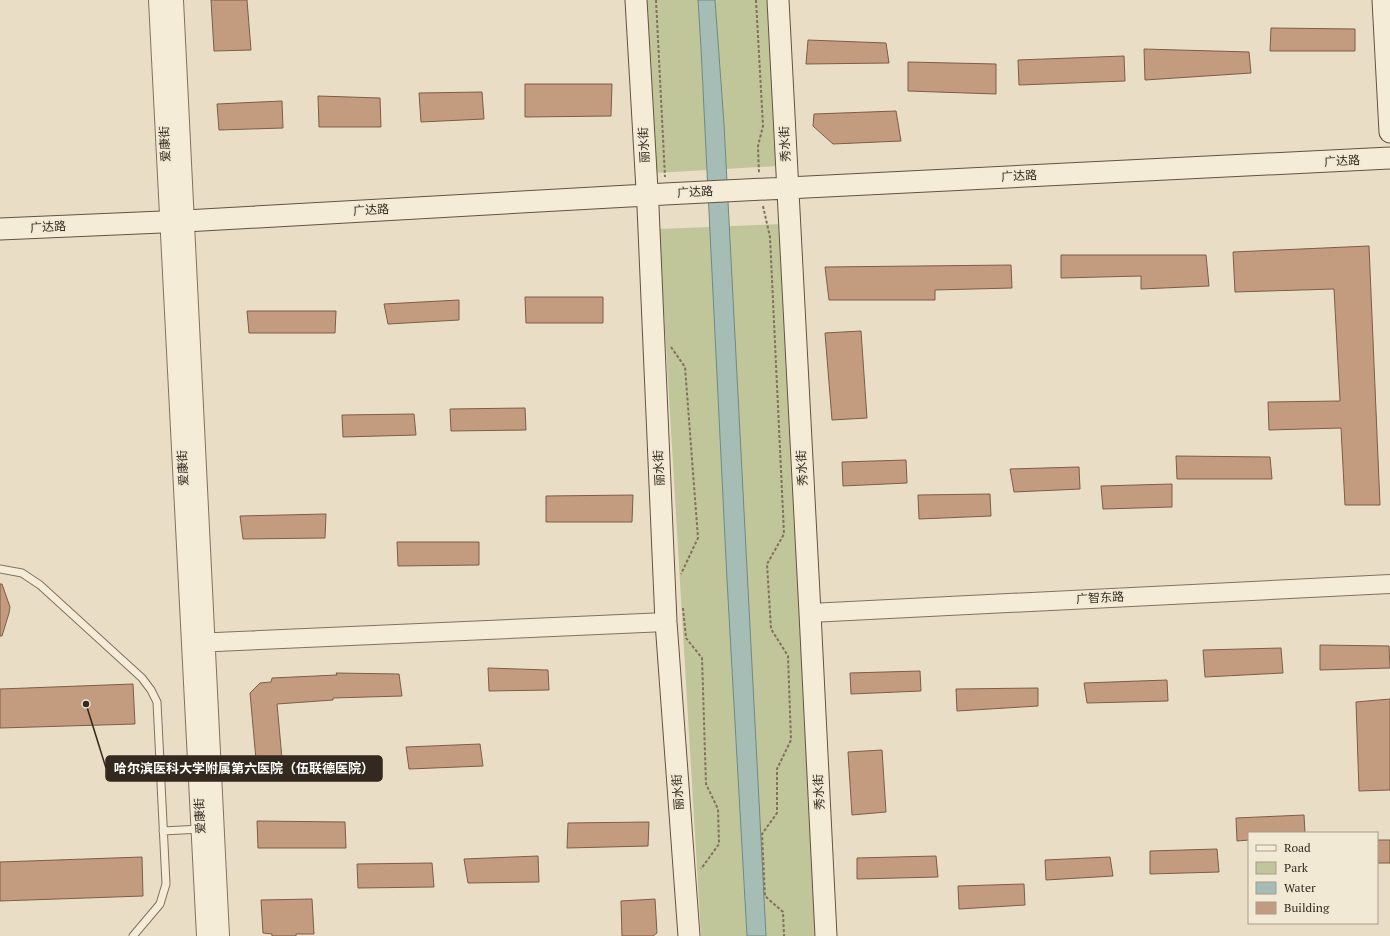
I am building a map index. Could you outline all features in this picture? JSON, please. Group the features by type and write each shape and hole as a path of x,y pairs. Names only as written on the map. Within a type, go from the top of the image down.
{"main road":[{"name":"丽水街","path":"636,0 653,198 666,622 689,936"},
{"name":"秀水街","path":"778,0 826,936"},
{"path":"1383,0 1390,132"},
{"name":"广达路","path":"788,194 1390,158"},
{"name":"广达路","path":"0,241 177,226 653,198 715,197 1390,170"},
{"name":"广达路","path":"0,230 177,226"}],"street":[{"name":"爱康街","path":"158,0 177,226 198,643 220,936"},
{"name":"爱康街","path":"174,0 177,226"},
{"name":"广智东路","path":"810,613 1390,584"},
{"path":"198,643 666,622"},
{"name":"爱康街","path":"198,643 196,760 206,936"}],"lane":[{"path":"0,569 15,571 30,577 142,678 151,690 157,702 166,884 163,898 156,909 133,936"},
{"path":"160,761 196,760"},
{"path":"163,831 200,829"}],"path":[{"path":"653,198 656,0"},
{"path":"756,0 763,126 758,146 761,195 770,236 784,534 767,564 771,629 788,656 792,740 777,769 777,813 762,834 765,896 783,912 784,936"},
{"path":"669,343 685,367 698,538 681,575"},
{"path":"683,606 686,638 702,658 706,784 718,810 719,844 686,892"}],"green space":[{"path":"646,0 768,0 778,166 655,173"},
{"path":"782,224 815,936 701,936 659,229"}],"water":[{"path":"698,0 715,0 724,124 766,936 747,936 727,580"}],"building":[{"path":"211,0 247,0 251,50 214,51"},
{"path":"1271,28 1355,29 1355,51 1270,51"},
{"path":"808,40 886,43 889,63 806,64"},
{"path":"1144,49 1249,52 1251,73 1145,80"},
{"path":"1124,56 1125,81 1019,85 1018,60"},
{"path":"908,62 996,64 996,94 908,91"},
{"path":"525,84 612,84 611,116 525,117"},
{"path":"482,92 484,119 421,122 419,93"},
{"path":"318,96 380,98 381,127 319,127"},
{"path":"282,101 283,128 219,130 217,104"},
{"path":"896,111 901,141 833,144 813,126 814,114"},
{"path":"1369,246 1380,505 1345,505 1341,428 1269,430 1268,402 1340,401 1334,289 1235,292 1233,252"},
{"path":"1061,255 1206,255 1209,286 1141,289 1141,276 1061,278"},
{"path":"1011,265 1012,288 935,290 935,300 829,300 825,267"},
{"path":"525,297 603,297 603,323 526,323"},
{"path":"459,300 459,320 388,324 384,304"},
{"path":"247,311 336,311 335,333 249,333"},
{"path":"861,331 867,418 832,420 825,333"},
{"path":"525,408 526,430 451,431 450,409"},
{"path":"414,414 416,435 343,437 342,415"},
{"path":"1176,456 1270,457 1272,479 1177,479"},
{"path":"906,460 907,483 843,486 842,462"},
{"path":"1079,467 1080,489 1014,492 1010,469"},
{"path":"1172,484 1172,507 1103,509 1101,486"},
{"path":"990,494 991,516 919,519 918,495"},
{"path":"633,495 632,522 546,522 546,496"},
{"path":"326,514 325,538 243,539 240,516"},
{"path":"397,542 479,542 479,565 398,566"},
{"path":"0,584 2,584 10,607 2,636 0,636"},
{"path":"1320,645 1389,646 1390,668 1320,670"},
{"path":"1281,648 1283,673 1205,677 1203,650"},
{"path":"488,668 548,670 549,690 489,691"},
{"path":"920,671 921,691 851,694 850,673"},
{"path":"336,673 399,674 402,696 333,698 333,700 277,704 283,769 257,771 250,693 260,683 271,682 272,678 337,675"},
{"path":"1167,680 1168,701 1087,703 1084,683"},
{"path":"133,684 135,724 0,728 0,689"},
{"path":"1038,688 1038,706 957,711 956,689"},
{"path":"1390,699 1390,790 1359,791 1356,702"},
{"path":"480,744 483,766 409,769 406,747"},
{"path":"882,750 886,812 852,815 848,752"},
{"path":"1304,815 1305,832 1248,832 1248,840 1237,841 1236,818"},
{"path":"257,821 345,822 346,848 258,848"},
{"path":"649,822 648,846 567,848 568,823"},
{"path":"1378,840 1390,840 1390,863 1378,863"},
{"path":"1217,849 1219,872 1150,874 1150,851"},
{"path":"538,856 539,882 468,883 464,859"},
{"path":"936,856 938,877 857,879 857,858"},
{"path":"142,857 143,896 0,901 0,862"},
{"path":"1110,857 1113,876 1046,880 1045,860"},
{"path":"432,863 434,887 358,888 357,864"},
{"path":"1024,884 1025,905 959,909 958,886"},
{"path":"312,899 314,934 272,936 272,934 263,933 261,900"},
{"path":"655,899 657,933 653,936 622,936 621,901"}],"place":[{"name":"哈尔滨医科大学附属第六医院（伍联德医院）","path":"86,704"}]}
